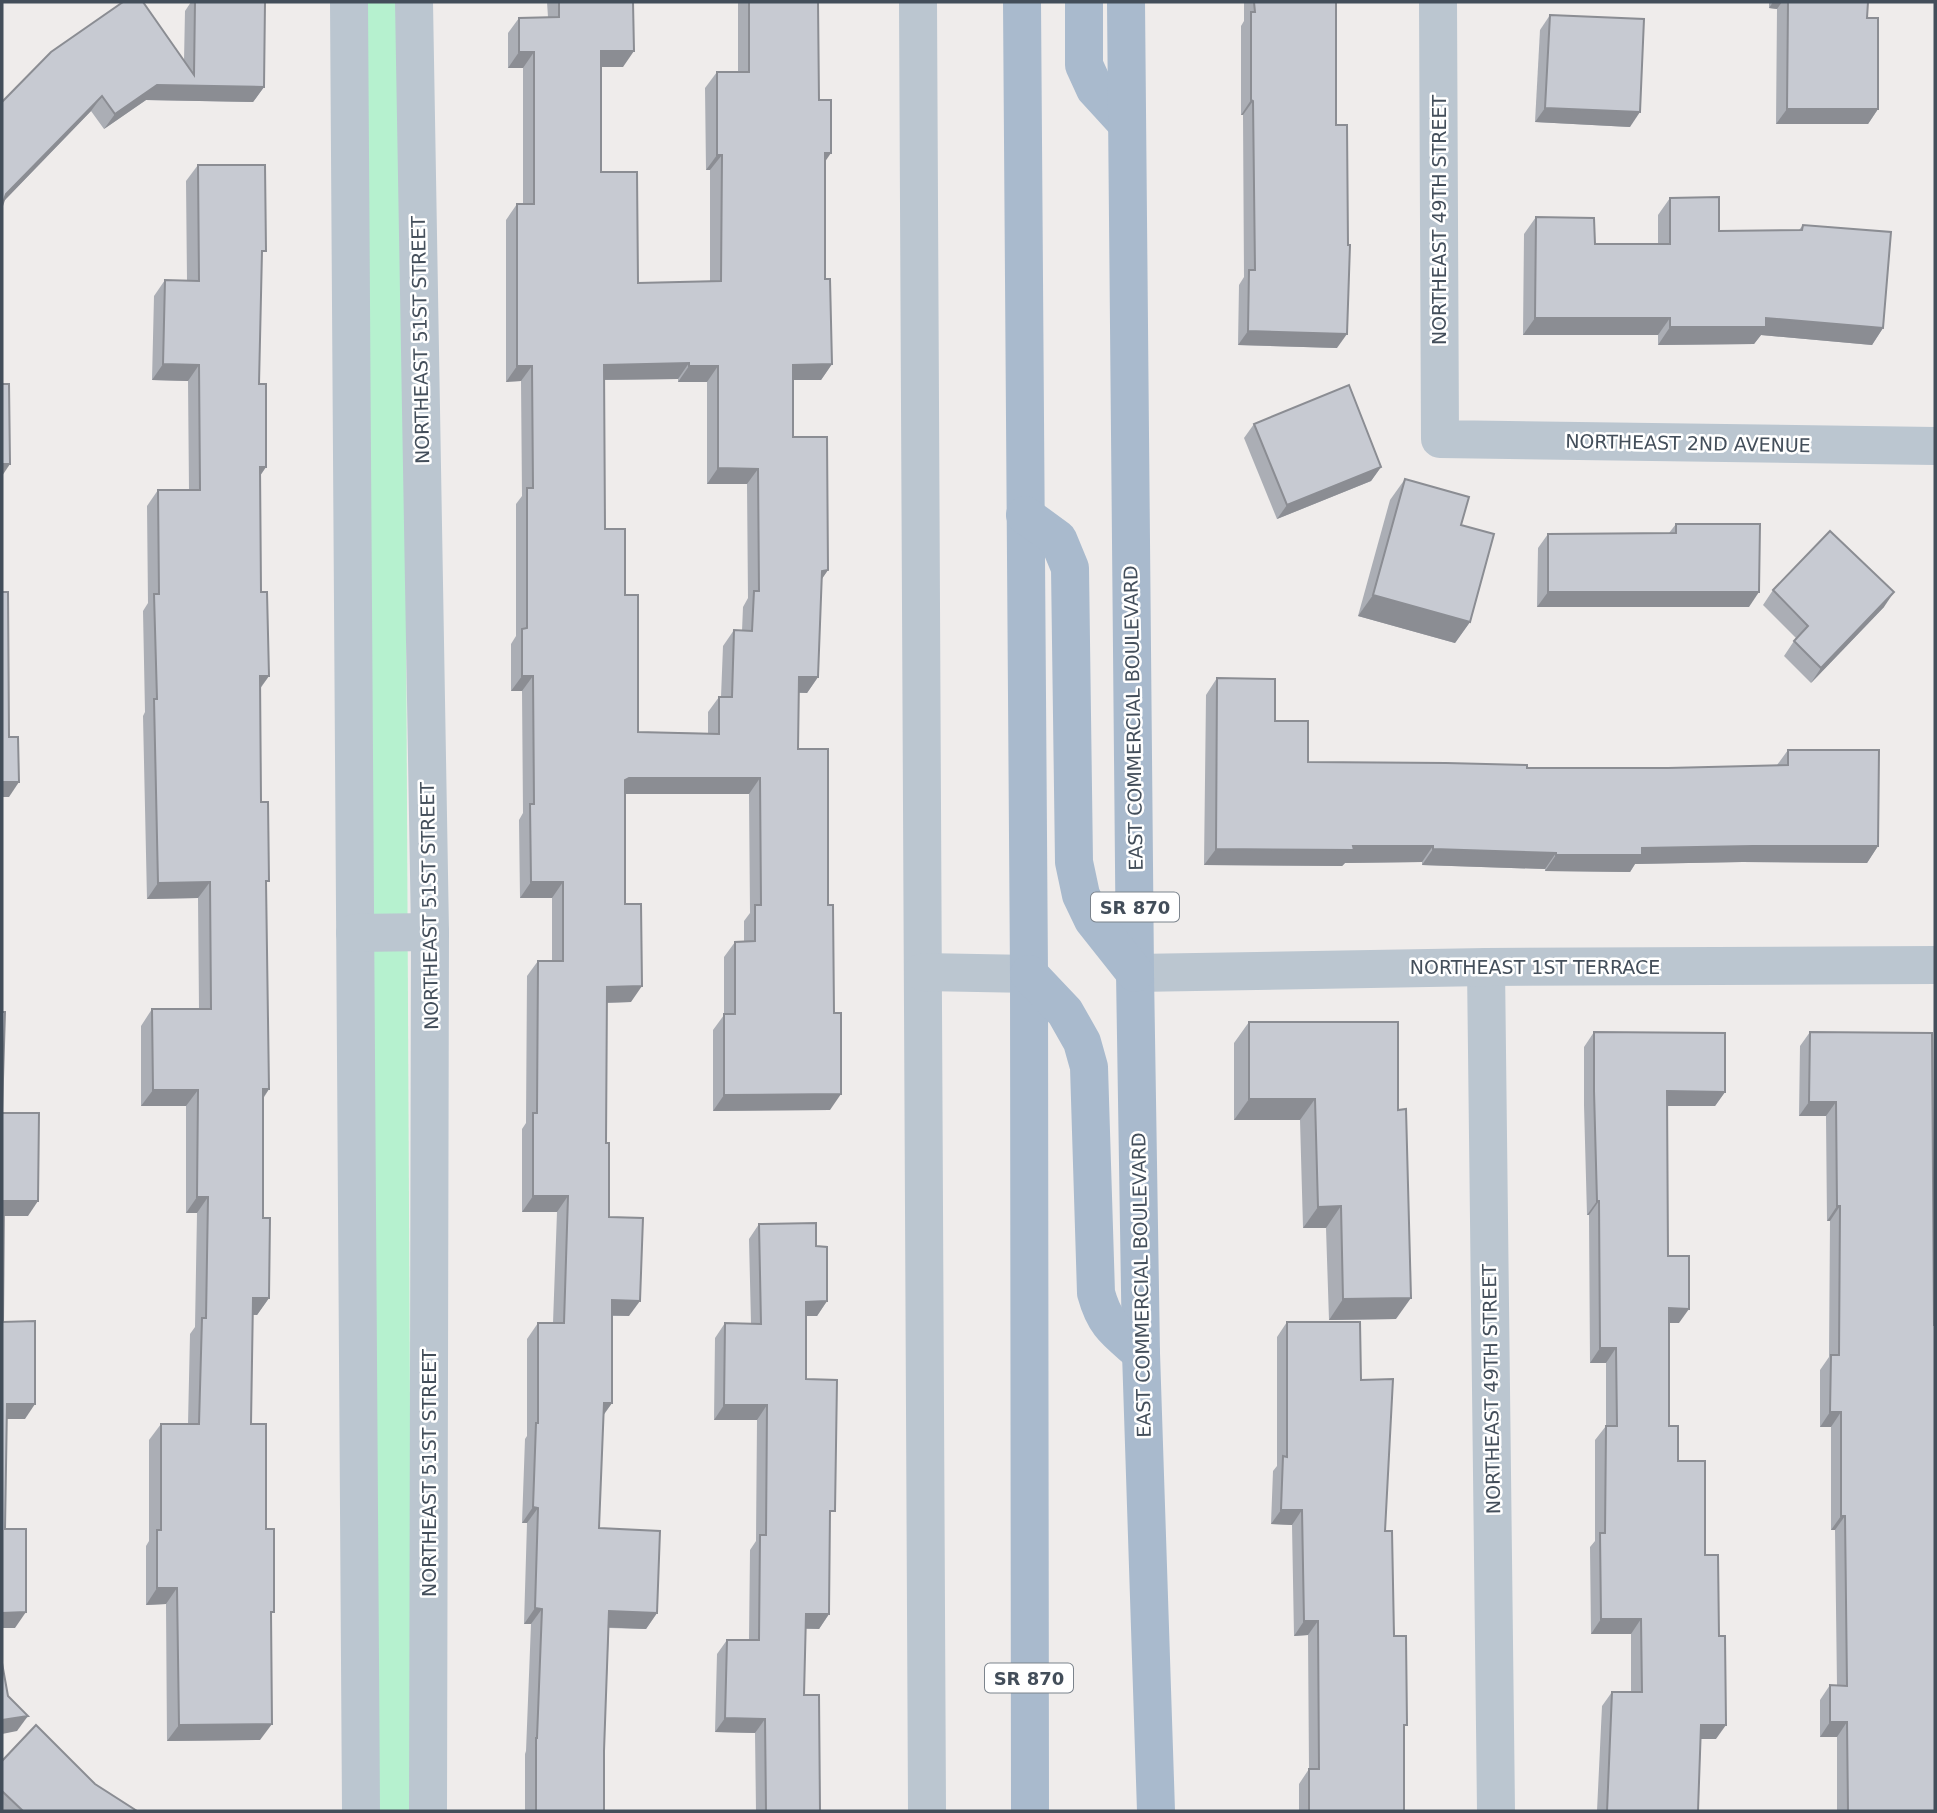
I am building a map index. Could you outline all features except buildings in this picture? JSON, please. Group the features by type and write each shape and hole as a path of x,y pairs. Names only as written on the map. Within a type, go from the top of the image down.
{"main road":[{"name":"SR 870","path":"1023,2 1029,974 1030,1811"},
{"path":"1084,2 1084,65 1095,89 1127,124"},
{"name":"EAST COMMERCIAL BOULEVARD","path":"1126,2 1141,1353 1156,1811"},
{"path":"1025,515 1058,539 1070,568 1074,862 1081,895 1093,920 1135,973"},
{"path":"1029,974 1065,1012 1082,1042 1089,1067 1096,1293 1102,1314 1114,1329 1141,1353"}],"street":[{"path":"349,2 361,1811"},
{"name":"NORTHEAST 51ST STREET","path":"414,2 430,932 428,1811"},
{"path":"918,2 927,1811"},
{"name":"NORTHEAST 49TH STREET","path":"1438,2 1440,439"},
{"name":"NORTHEAST 2ND AVENUE","path":"1440,439 1935,446"},
{"path":"355,933 430,932"},
{"name":"NORTHEAST 1ST TERRACE","path":"1135,973 1486,967 1935,965"},
{"name":"NORTHEAST 49TH STREET","path":"1486,967 1496,1811"},
{"path":"923,972 1029,974"}],"green space":[{"path":"359,2 403,2 412,1811 376,1811"}]}
